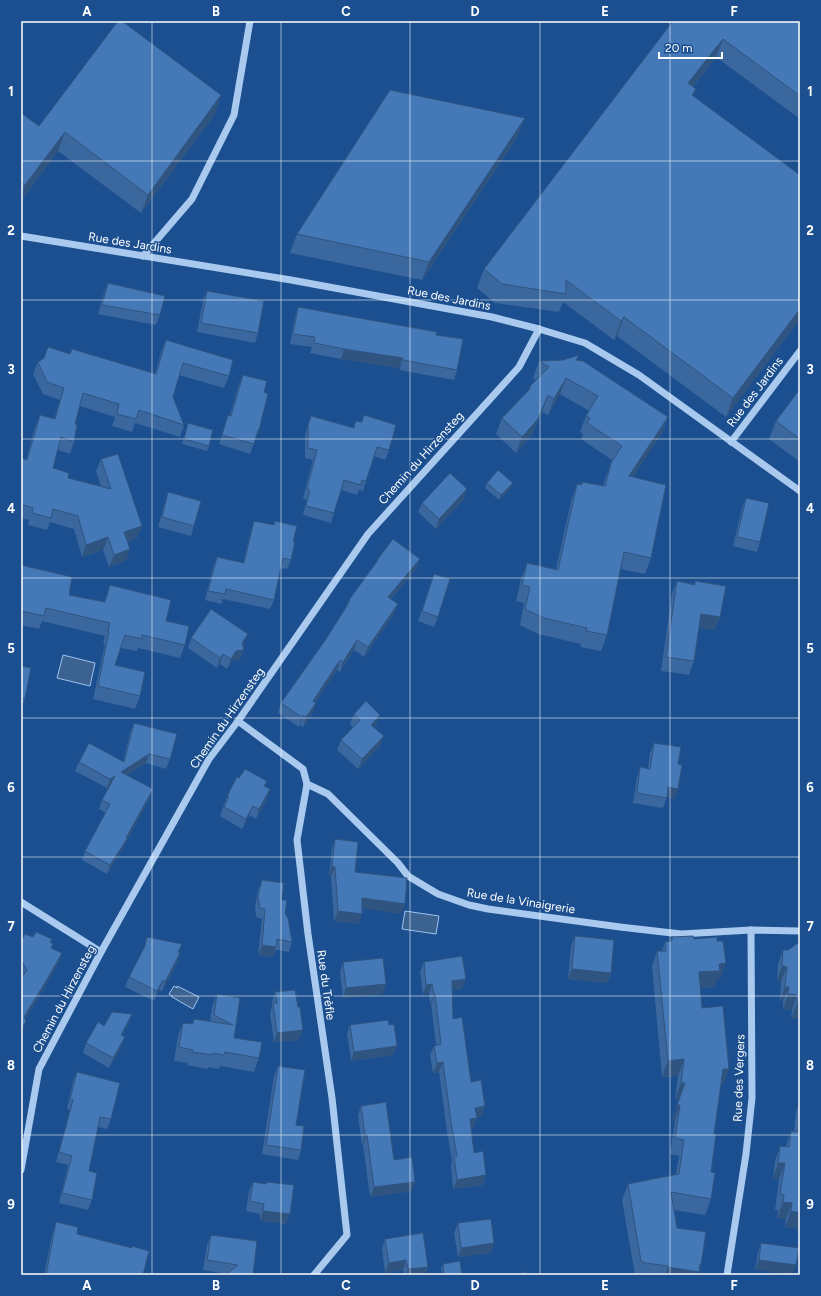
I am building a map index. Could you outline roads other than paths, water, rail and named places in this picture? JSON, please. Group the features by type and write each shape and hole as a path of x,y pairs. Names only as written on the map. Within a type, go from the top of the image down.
{"street":[{"path":"143,256 192,198 234,115 250,21"},
{"name":"Rue des Jardins","path":"21,236 291,280 492,317 539,329 586,343 639,375 731,442 800,351"},
{"name":"Chemin du Hirzensteg","path":"21,1170 39,1069 101,952 209,759 238,721 368,534 519,367 539,329"},
{"path":"731,442 800,491"},
{"path":"238,721 303,769 307,784"},
{"name":"Rue de la Vinaigrerie","path":"307,784 328,794 398,863 408,876 438,894 469,905 620,927 681,934 750,930"},
{"name":"Rue du Trèfle","path":"307,784 297,840 308,934 332,1098 346,1235 314,1275"},
{"path":"21,902 101,952"},
{"path":"750,930 800,931"},
{"name":"Rue des Vergers","path":"727,1275 746,1154 752,1098 750,930"}],"water":[{"path":"63,655 95,663 90,686 57,678"},
{"path":"405,911 439,916 436,934 402,929"},
{"path":"174,986 177,988 177,986 199,997 193,1009 169,994"}]}
